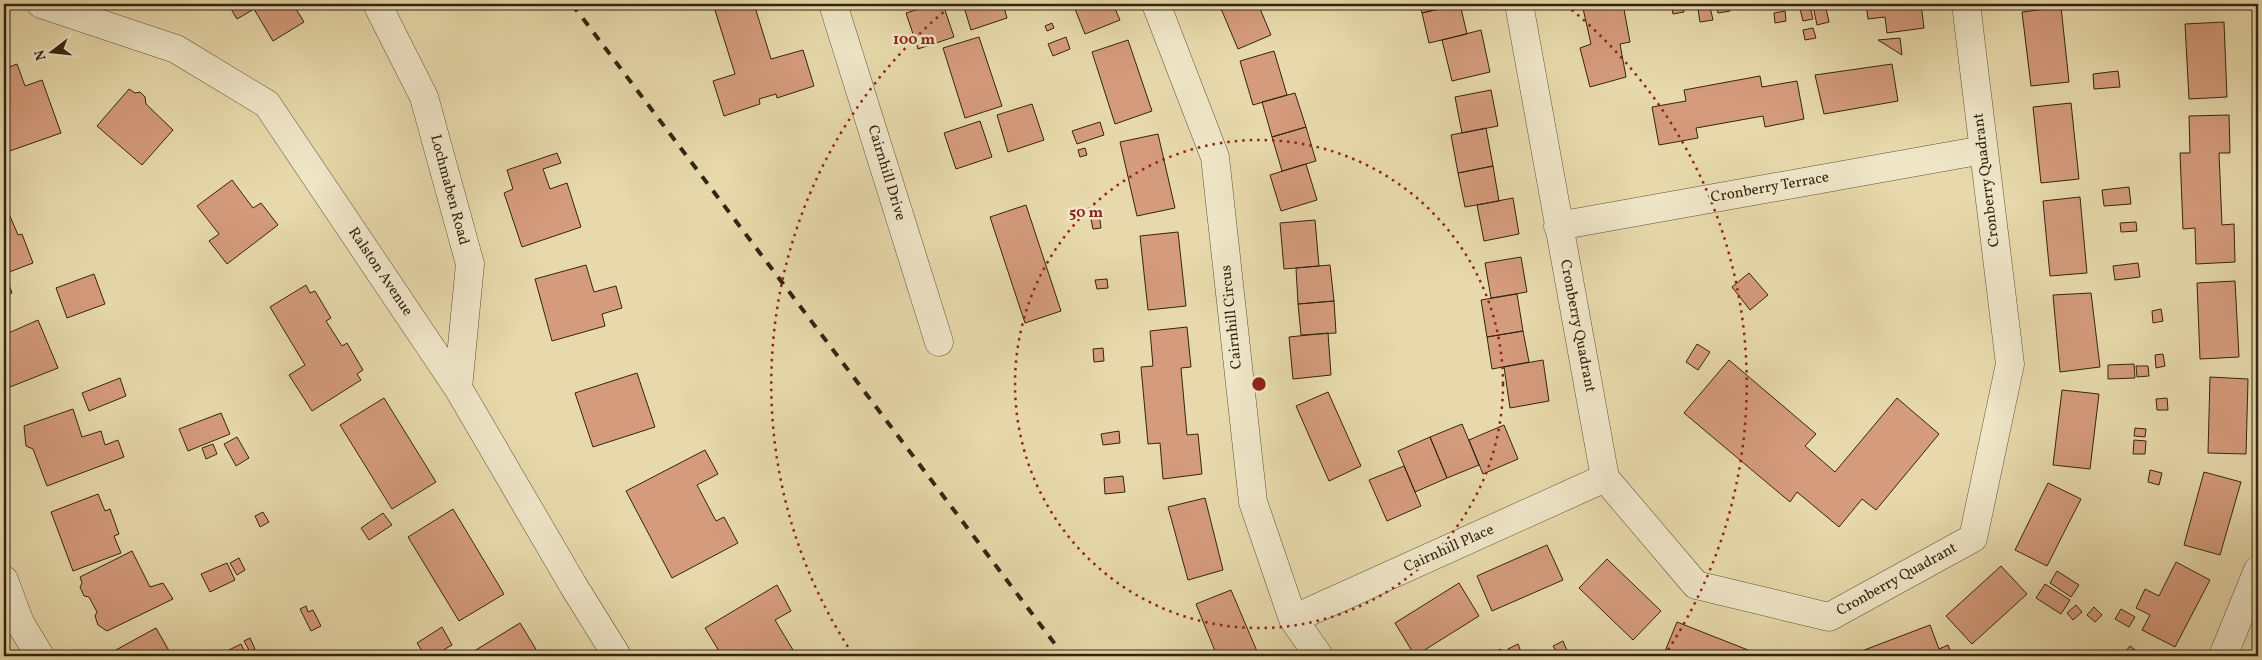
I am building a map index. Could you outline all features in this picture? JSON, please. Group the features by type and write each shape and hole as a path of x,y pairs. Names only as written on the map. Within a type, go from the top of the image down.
{"street":[{"name":"Ralston Avenue","path":"41,4 176,50 267,104 458,388 573,586 617,656"},
{"name":"Lochmaben Road","path":"377,4 424,96 470,264 458,388"},
{"name":"Cairnhill Drive","path":"833,4 939,342"},
{"name":"Cairnhill Circus","path":"1156,4 1214,157 1253,502 1293,619 1320,656"},
{"name":"Cronberry Quadrant","path":"1519,4 1605,478 1696,585 1829,617 1973,538 2010,364 1966,4"},
{"name":"Cronberry Terrace","path":"1558,226 1983,150"},
{"name":"Cairnhill Place","path":"1293,619 1605,478"},
{"path":"2222,656 2258,570"},
{"path":"4,580 20,623 40,656"}],"building":[{"path":"228,4 293,4 304,22 273,41 254,9 237,19"},
{"path":"713,4 754,4 771,59 803,50 814,86 777,98 776,94 759,99 760,104 724,116 713,81 735,74"},
{"path":"935,4 943,4 954,37 918,49 906,13"},
{"path":"963,4 1003,4 1007,18 971,30"},
{"path":"1073,4 1113,4 1120,20 1085,34"},
{"path":"1219,4 1258,4 1271,35 1238,49"},
{"path":"1419,4 1460,4 1422,13"},
{"path":"1460,4 1467,34 1429,43 1422,13"},
{"path":"1582,4 1623,4 1630,42 1620,44 1626,77 1590,87 1580,48 1591,44"},
{"path":"1671,4 1682,4 1684,12 1673,14"},
{"path":"1716,4 1729,4 1730,11 1718,13"},
{"path":"1825,4 1829,22 1817,25 1813,6"},
{"path":"1866,4 1921,4 1924,28 1887,33 1885,17 1868,19"},
{"path":"1710,7 1713,20 1700,22 1698,9"},
{"path":"1810,7 1813,19 1803,21 1800,9"},
{"path":"2061,7 2069,82 2031,86 2022,12"},
{"path":"1785,11 1786,21 1775,23 1774,13"},
{"path":"2224,22 2227,97 2189,99 2185,24"},
{"path":"1052,23 1054,28 1047,31 1045,26"},
{"path":"1813,28 1816,38 1805,40 1803,30"},
{"path":"1481,30 1490,72 1452,81 1442,40"},
{"path":"979,37 1002,106 965,118 943,48"},
{"path":"1066,37 1070,49 1053,56 1048,44"},
{"path":"1900,38 1902,55 1878,40"},
{"path":"1128,40 1152,111 1115,124 1092,52"},
{"path":"1274,51 1287,95 1253,105 1240,61"},
{"path":"17,64 25,86 42,80 61,133 4,153 4,69"},
{"path":"1892,64 1898,101 1824,114 1815,75"},
{"path":"2118,71 2120,87 2094,89 2093,74"},
{"path":"1760,76 1762,87 1797,81 1804,119 1765,127 1763,116 1696,128 1698,138 1659,145 1652,107 1686,101 1684,90"},
{"path":"129,89 135,93 140,92 145,97 146,104 173,130 142,165 97,126"},
{"path":"1491,90 1498,126 1462,133 1455,97"},
{"path":"1295,93 1306,127 1272,137 1262,102"},
{"path":"2071,103 2079,179 2041,183 2033,107"},
{"path":"1032,104 1044,140 1008,152 997,115"},
{"path":"2229,115 2230,153 2219,153 2222,225 2234,224 2235,262 2196,264 2195,228 2183,229 2180,153 2190,153 2189,116"},
{"path":"980,121 992,157 956,169 944,133"},
{"path":"1100,122 1104,135 1077,144 1072,131"},
{"path":"1306,127 1316,161 1282,171 1272,137"},
{"path":"1486,128 1493,166 1458,173 1451,135"},
{"path":"1158,134 1175,208 1137,216 1120,142"},
{"path":"1085,148 1087,155 1080,157 1078,150"},
{"path":"557,153 561,163 543,169 550,189 567,183 581,227 522,247 504,193 513,189 507,170"},
{"path":"1306,164 1317,200 1281,211 1270,175"},
{"path":"1493,166 1499,201 1465,207 1458,173"},
{"path":"232,180 253,208 261,203 278,225 227,264 209,241 219,234 197,206"},
{"path":"2129,187 2131,204 2104,206 2102,190"},
{"path":"2080,197 2087,273 2050,276 2043,201"},
{"path":"1513,198 1519,234 1484,241 1477,205"},
{"path":"4,202 18,235 22,234 33,263 4,274"},
{"path":"1026,205 1061,311 1025,323 990,217"},
{"path":"1099,213 1101,228 1093,229 1090,214"},
{"path":"1315,220 1319,266 1284,269 1280,223"},
{"path":"2136,222 2137,231 2121,232 2120,223"},
{"path":"1178,232 1186,306 1148,310 1140,236"},
{"path":"1521,257 1527,292 1491,298 1485,263"},
{"path":"2138,263 2140,277 2115,280 2113,266"},
{"path":"586,265 594,292 616,286 622,308 602,314 605,326 552,341 535,279"},
{"path":"1330,265 1334,301 1298,304 1296,268"},
{"path":"1749,273 1768,295 1750,310 1732,287"},
{"path":"94,274 105,304 67,318 56,288"},
{"path":"7,279 12,293 4,296 4,280"},
{"path":"1107,279 1108,288 1097,289 1095,280"},
{"path":"2235,281 2239,357 2200,359 2197,283"},
{"path":"306,285 310,293 315,291 331,318 326,321 342,346 347,343 363,370 357,374 361,380 312,411 289,375 305,365 270,307"},
{"path":"2091,293 2100,367 2060,372 2053,295"},
{"path":"1517,294 1523,331 1487,337 1481,300"},
{"path":"1334,301 1336,333 1301,335 1298,304"},
{"path":"2161,309 2163,321 2153,323 2152,311"},
{"path":"38,320 58,368 10,387 4,372 4,335"},
{"path":"1187,327 1191,367 1181,368 1187,435 1198,434 1202,474 1163,479 1160,443 1148,444 1141,367 1153,366 1150,331"},
{"path":"1523,331 1529,362 1492,369 1487,337"},
{"path":"1328,333 1331,375 1293,379 1289,337"},
{"path":"1697,344 1710,352 1698,370 1686,362"},
{"path":"1103,348 1104,361 1094,362 1093,349"},
{"path":"2163,354 2165,366 2156,368 2155,355"},
{"path":"1543,360 1549,401 1510,408 1504,367"},
{"path":"1729,360 1816,434 1805,446 1835,472 1897,398 1939,434 1876,510 1862,499 1839,527 1797,492 1790,502 1684,413"},
{"path":"2134,364 2135,378 2108,379 2108,365"},
{"path":"2136,366 2148,366 2149,376 2137,377"},
{"path":"637,373 655,427 593,447 575,393"},
{"path":"2210,377 2248,379 2246,454 2208,453"},
{"path":"120,378 126,396 89,411 82,393"},
{"path":"2062,390 2099,394 2090,469 2053,465"},
{"path":"1328,392 1361,466 1329,481 1296,406"},
{"path":"384,398 436,482 392,509 340,425"},
{"path":"2167,398 2168,410 2157,410 2156,399"},
{"path":"73,409 82,437 101,431 105,445 118,440 124,457 47,486 33,449 26,446 24,426"},
{"path":"221,413 230,434 188,451 179,429"},
{"path":"1462,424 1479,465 1447,478 1430,437"},
{"path":"1504,425 1518,459 1483,474 1469,440"},
{"path":"2135,428 2146,429 2145,437 2134,436"},
{"path":"1119,431 1120,443 1103,445 1101,434"},
{"path":"237,437 249,458 236,466 224,444"},
{"path":"1430,437 1447,478 1415,492 1398,451"},
{"path":"2134,440 2146,441 2145,454 2133,454"},
{"path":"213,444 217,454 206,459 202,448"},
{"path":"705,450 718,474 697,485 716,521 724,517 738,543 672,578 626,491"},
{"path":"1404,466 1421,506 1387,521 1369,480"},
{"path":"2150,470 2162,473 2159,485 2148,482"},
{"path":"2204,472 2241,482 2220,555 2184,545"},
{"path":"1123,476 1125,492 1105,494 1104,478"},
{"path":"2048,483 2081,499 2047,566 2015,550"},
{"path":"98,494 105,511 110,509 119,534 114,536 121,553 73,571 51,512"},
{"path":"1205,498 1223,570 1188,580 1168,507"},
{"path":"453,509 504,594 459,621 408,537"},
{"path":"263,512 269,522 260,527 255,516"},
{"path":"383,513 392,525 369,540 361,528"},
{"path":"1547,545 1563,580 1492,611 1477,576"},
{"path":"132,551 150,587 163,583 173,599 107,631 98,625 95,616 97,612 89,597 84,596 80,587 82,583 80,577"},
{"path":"239,558 245,570 237,575 230,563"},
{"path":"1607,559 1661,611 1633,640 1579,588"},
{"path":"2176,562 2210,580 2175,647 2142,630 2150,615 2136,608 2145,589 2159,596"},
{"path":"227,563 235,580 210,592 201,574"},
{"path":"2001,566 2027,594 1972,644 1946,616"},
{"path":"2057,571 2079,585 2071,597 2050,583"},
{"path":"1459,583 1479,616 1415,656 1395,623"},
{"path":"2045,584 2070,600 2061,614 2036,598"},
{"path":"777,585 791,611 775,620 796,655 722,656 705,628"},
{"path":"1231,590 1259,656 1217,656 1196,604"},
{"path":"2076,605 2082,612 2073,620 2067,613"},
{"path":"306,606 308,612 313,610 321,626 311,631 300,609"},
{"path":"2094,607 2102,615 2095,622 2087,615"},
{"path":"2121,609 2135,617 2129,627 2115,619"},
{"path":"1677,622 1748,650 1745,656 1663,656"},
{"path":"520,623 540,656 466,656"},
{"path":"1930,625 1939,649 1948,645 1952,656 1861,656 1859,652"},
{"path":"442,627 452,645 433,656 425,656 417,643"},
{"path":"156,628 172,656 117,656 114,651"},
{"path":"250,638 255,649 250,652 244,641"},
{"path":"1563,641 1568,653 1559,656 1553,646"},
{"path":"241,644 247,656 217,656"},
{"path":"1518,644 1521,652 1511,656 1508,649"},
{"path":"2130,646 2143,656 2122,656"},
{"path":"1500,649 1506,656 1490,656"},
{"path":"1765,653 1842,655 1765,656"}],"railway":[{"path":"572,4 1064,656"}]}
